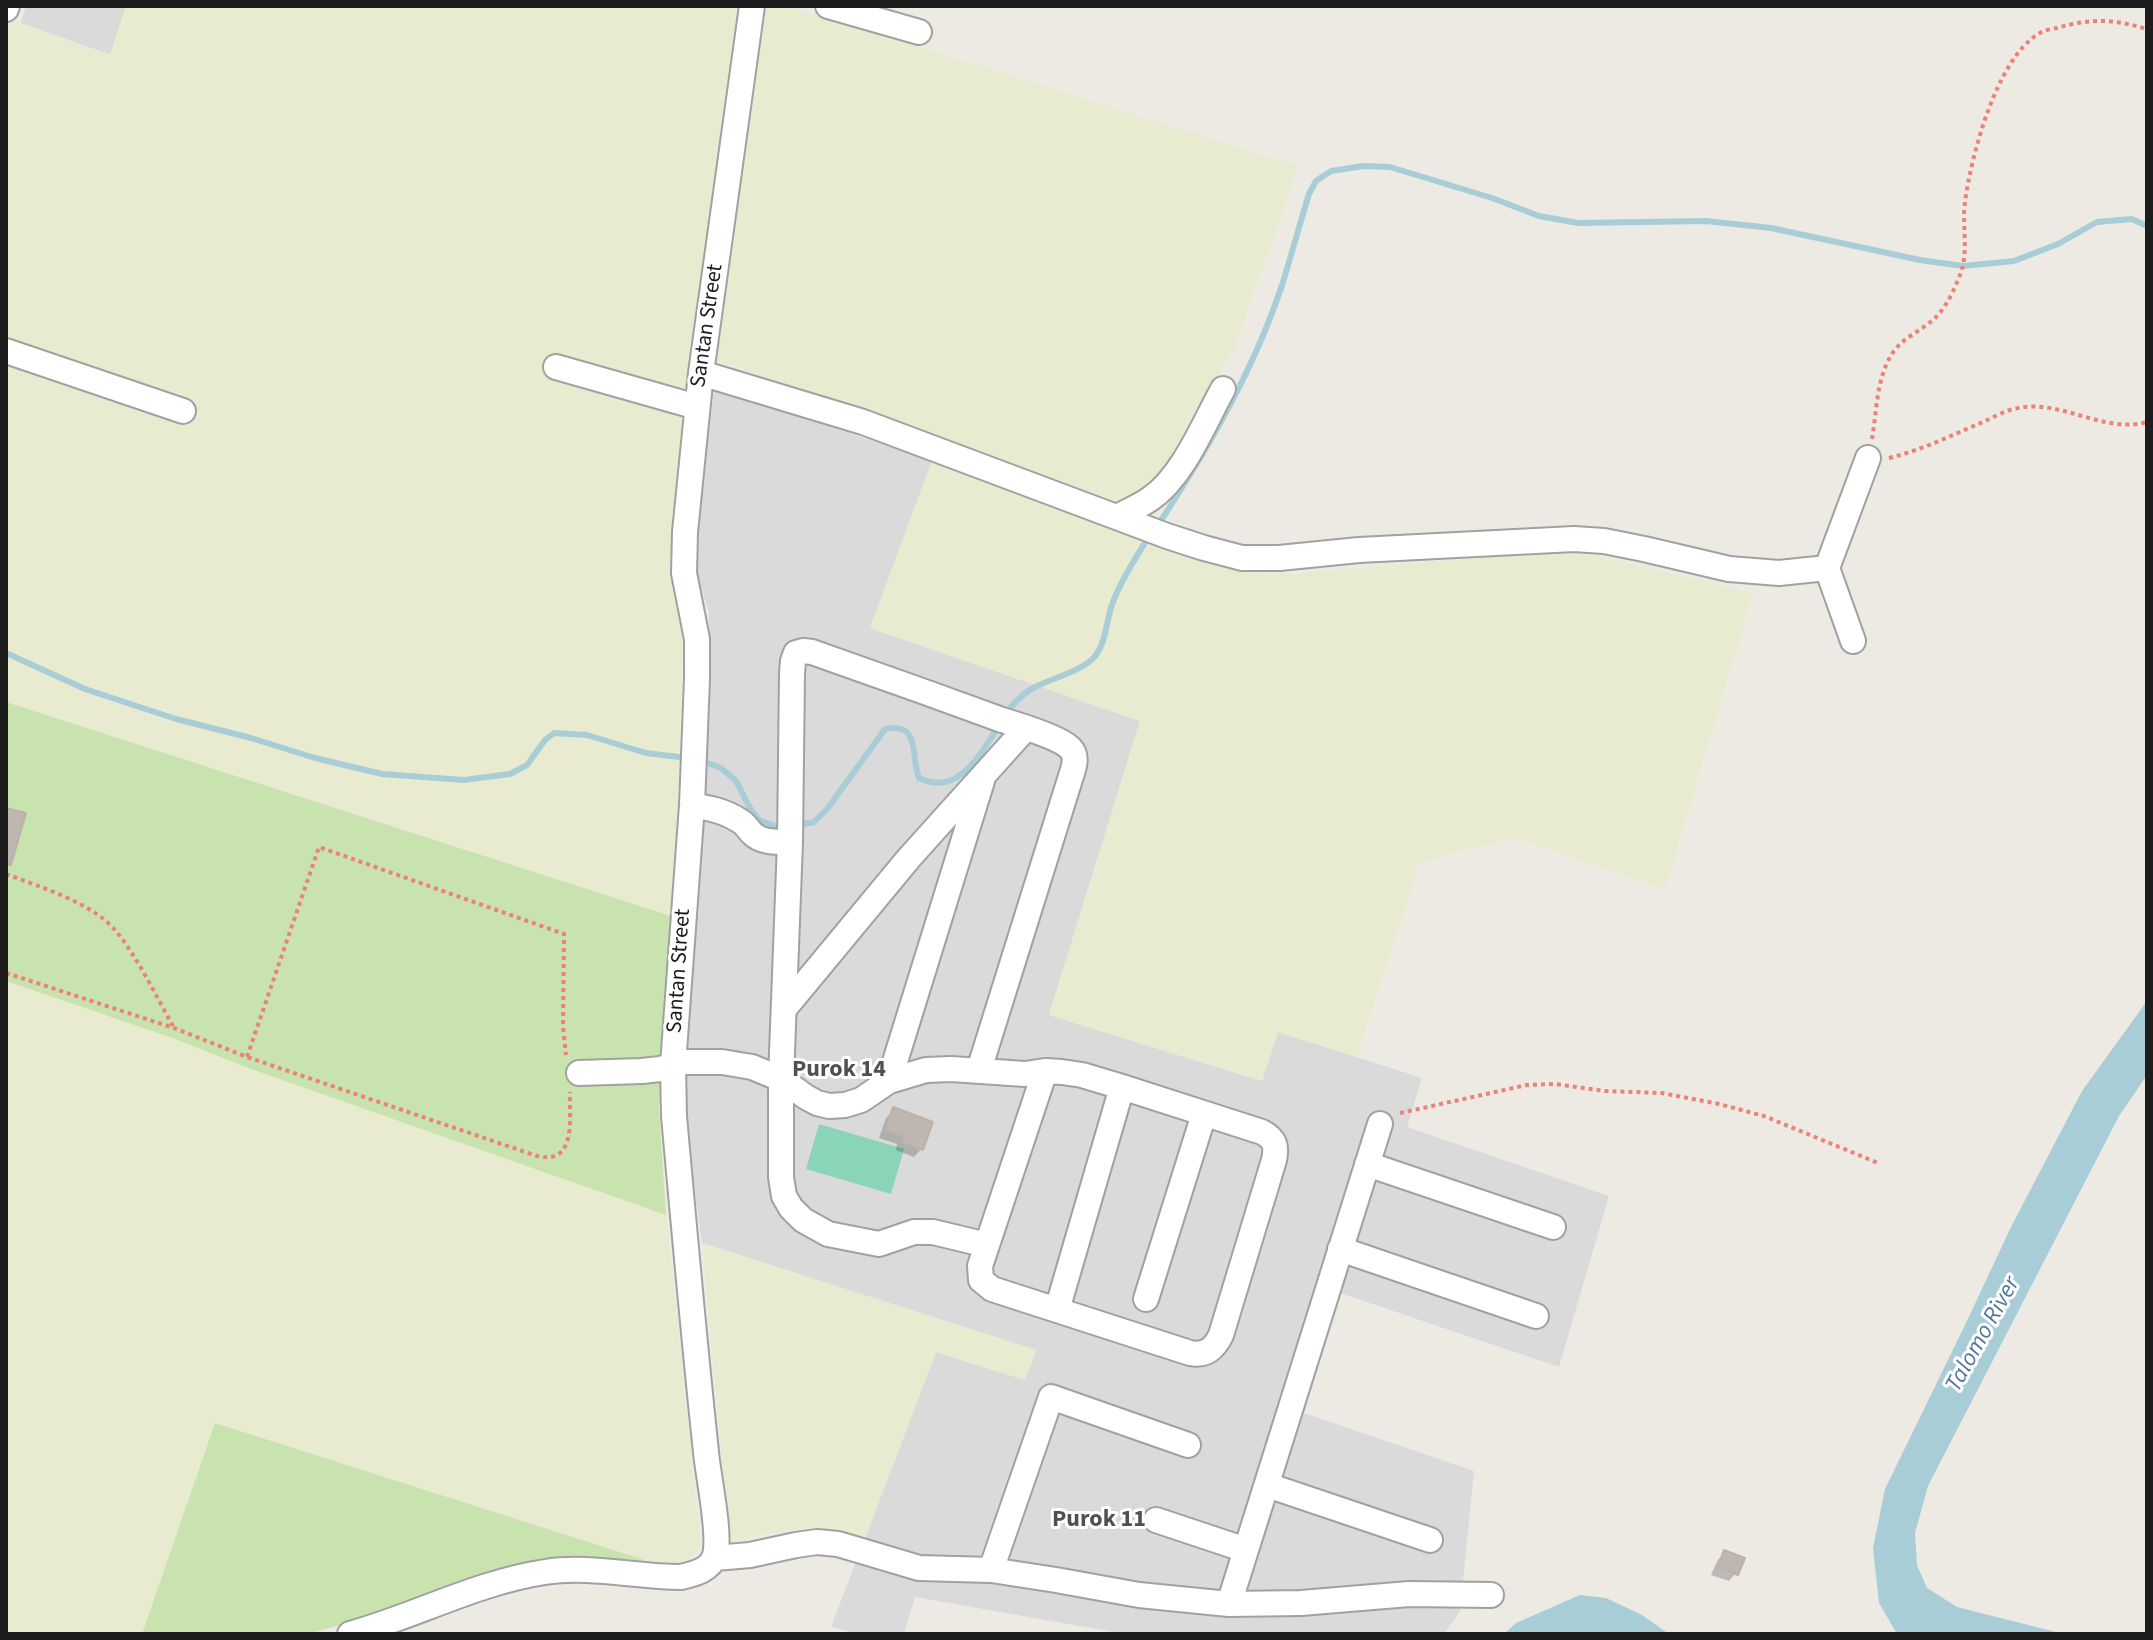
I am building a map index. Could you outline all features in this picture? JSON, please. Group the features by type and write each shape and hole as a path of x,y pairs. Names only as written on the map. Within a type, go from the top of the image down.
{"street":[{"name":"Santan Street","path":"715,1558 716,1533 674,1116 673,1065 692,805 697,639 684,573 685,532 701,373 752,6"},
{"path":"828,6 919,32"},
{"path":"6,351 183,411"},
{"path":"556,367 697,407"},
{"path":"701,373 863,422 1117,517 1242,558 1574,539 1604,541 1729,569 1779,573 1827,568"},
{"path":"1117,517 1150,499 1167,484 1186,457 1223,389"},
{"path":"1853,641 1827,568 1868,458"},
{"path":"979,1070 1075,760 1071,748 1026,728 812,652 796,653 792,674 790,842 781,1079 781,1177 784,1196 803,1220 828,1234 879,1244 914,1232 933,1232 987,1245"},
{"path":"784,1009 858,917 1026,728"},
{"path":"889,1081 985,771"},
{"path":"692,805 729,815 741,821 759,838 790,842"},
{"path":"579,1073 642,1071 698,1061 722,1062 752,1067 829,1106 861,1100 889,1081 926,1070 1025,1074 1045,1071 1082,1075 1262,1132 1275,1142 1276,1150 1221,1335 1216,1346 1208,1352 1199,1355 1190,1353 984,1284 979,1274 987,1245 1045,1071"},
{"path":"1057,1310 1122,1087"},
{"path":"1146,1299 1204,1114"},
{"path":"1229,1604 1380,1124"},
{"path":"1367,1164 1553,1227"},
{"path":"1340,1249 1536,1316"},
{"path":"991,1570 1051,1397 1188,1445"},
{"path":"1267,1485 1430,1540"},
{"path":"1156,1520 1246,1550"},
{"path":"350,1634 396,1621 484,1588 543,1572 571,1570 681,1577 708,1567 715,1558 750,1555 817,1542 838,1544 919,1568 991,1570 1139,1595 1229,1604 1301,1603 1409,1594 1491,1595"}],"path":[{"path":"2147,29 2104,19 2075,23 2040,33 2021,49 2001,80 1980,134 1964,204 1963,266 1937,316 1907,338 1893,353 1881,379 1868,458 1885,458 1920,448 2017,408 2042,408 2118,424 2147,422"},
{"path":"6,973 174,1028 247,1057 537,1156 552,1157 562,1152 568,1142 570,1091 579,1073 566,1054 563,1027 564,934 319,847 247,1057"},
{"path":"6,874 68,899 96,914 115,929 174,1028"},
{"path":"1380,1124 1394,1114 1415,1109 1527,1085 1555,1084 1605,1091 1662,1093 1719,1104 1764,1116 1878,1163"}],"shaded area":[{"path":"26,6 126,6 111,55 21,23"},
{"path":"714,388 932,461 870,628 1140,721 1049,1015 1262,1081 1278,1032 1422,1078 1407,1127 1609,1196 1559,1367 1340,1293 1304,1413 1474,1471 1460,1611 1444,1634 1125,1634 915,1597 904,1634 856,1634 831,1627 936,1352 1025,1380 1036,1350 702,1243 691,1163 686,1088 708,735 709,613 697,573 697,532"}],"green space":[{"path":"126,6 740,6 688,369 672,525 670,568 683,633 674,917 6,702 6,18 110,55"},
{"path":"765,6 784,6 877,33 1298,166 1236,345 1178,450 1154,482 1124,504 715,360"},
{"path":"932,461 1208,564 1255,573 1288,574 1551,552 1589,554 1753,593 1665,889 1513,837 1419,863 1357,1057 1278,1032 1262,1081 1049,1015 1140,721 870,628"},
{"path":"6,702 674,917 659,1108 666,1215 6,981"},
{"path":"6,981 666,1215 700,1541 697,1551 688,1561 645,1560 215,1423 142,1634 6,1634"},
{"path":"819,1124 904,1149 891,1194 806,1169"},
{"path":"702,1243 1036,1350 1025,1380 936,1352 865,1539 829,1531 798,1529 761,1534 730,1543"},
{"path":"215,1423 645,1560 581,1558 520,1564 457,1584 393,1610 308,1634 142,1634"}],"water":[{"name":"Talomo River","path":"2147,1001 2147,1075 2119,1116 1928,1486 1915,1533 1917,1565 1927,1588 1957,1607 2064,1634 1897,1634 1879,1603 1873,1548 1885,1489 2011,1227 2082,1091"},
{"path":"1580,1595 1606,1598 1642,1615 1669,1634 1504,1634 1516,1623"}],"building":[{"path":"6,808 26,813 11,865 6,864"},
{"path":"893,1107 933,1122 923,1150 902,1142 904,1137 885,1130"},
{"path":"1724,1550 1745,1558 1738,1575 1718,1567"}],"waterway":[{"path":"1160,522 1213,436 1245,376 1272,314 1309,194 1316,181 1331,171 1364,166 1390,167 1492,198 1539,216 1578,223 1706,221 1771,228 1920,260 1963,266 2014,261 2058,244 2097,222 2132,219 2147,226"},
{"path":"1011,707 1031,689 1076,670 1096,655 1116,594 1146,541"},
{"path":"6,653 85,689 176,719 382,774 464,780 510,774 527,765 554,733 587,735 646,753 679,757"},
{"path":"798,825 814,822 828,808 885,729 897,728 910,736 919,778 945,782 966,770 998,727"},
{"path":"705,762 721,768 736,781 759,820 775,826"}],"district":[{"name":"Purok 14","path":"839,1071"},
{"name":"Purok 11","path":"1099,1521"}]}
